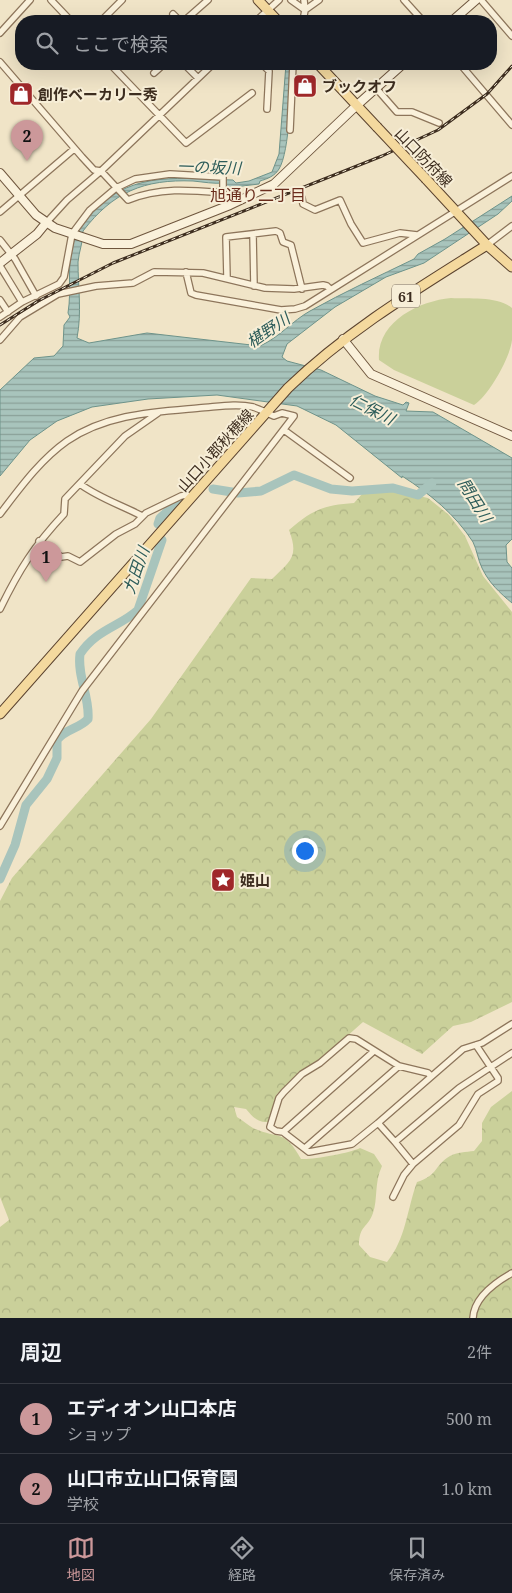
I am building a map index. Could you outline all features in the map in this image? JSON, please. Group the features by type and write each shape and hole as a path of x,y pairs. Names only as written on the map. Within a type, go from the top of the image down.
{"main road":[{"path":"258,0 273,15"},
{"name":"山口防府線","path":"323,70 480,238 512,267"},
{"name":"山口小郡秋穂線","path":"0,714 288,388 343,339 391,305 487,245"}],"street":[{"path":"16,15 30,0"},
{"path":"51,0 65,15"},
{"path":"107,15 122,0"},
{"path":"263,15 280,0"},
{"path":"303,15 304,0"},
{"path":"303,9 319,0"},
{"path":"404,0 418,15"},
{"path":"459,15 476,0"},
{"path":"481,0 494,15"},
{"path":"189,15 203,2"},
{"path":"292,2 303,9"},
{"path":"0,33 15,16"},
{"path":"497,19 512,36"},
{"path":"0,62 74,149 94,170 100,172 128,200 156,191 174,189 223,194"},
{"path":"116,70 189,143 252,93"},
{"path":"154,73 157,70"},
{"path":"190,70 198,78"},
{"path":"22,302 0,265 37,234 67,200 100,172 207,70"},
{"path":"267,108 268,70"},
{"path":"290,130 293,70"},
{"path":"0,173 46,223 90,240 116,245 130,244 230,205 274,184 396,70"},
{"path":"465,70 512,125"},
{"path":"376,88 397,112 412,112 439,123"},
{"path":"0,212 74,149"},
{"path":"0,317 22,302 59,284 64,277 73,234 90,210 117,189 135,179 170,174 222,179 223,194 230,205"},
{"path":"186,272 191,293 196,295 281,310 295,309 305,306 417,235 458,213 512,176"},
{"path":"302,198 303,204 315,210 340,200 351,224 364,243 400,233 417,235"},
{"path":"487,245 512,226"},
{"path":"227,277 226,237 276,231 280,233 283,242 290,245 302,289"},
{"path":"253,235 254,286"},
{"path":"0,240 12,254 36,296"},
{"path":"0,340 20,318 46,300 64,292 133,283 154,272 203,272 227,277 254,286 302,289 323,285 328,286 330,289"},
{"path":"59,284 64,292"},
{"path":"0,300 8,312"},
{"path":"343,339 372,374 512,436"},
{"path":"0,514 32,472 68,440 110,420 162,411 241,407 252,407 274,416 282,413 294,416 84,688 0,826"},
{"path":"0,609 19,570 39,540 64,514 65,499 125,436 162,411"},
{"path":"284,430 350,478"},
{"path":"80,484 95,495 142,516"},
{"path":"39,540 62,557 68,556 80,562 116,534 135,524 142,516 181,496 187,495 191,498"},
{"path":"431,1076 428,1073 399,1066 356,1038 349,1038 320,1064 302,1074 279,1098 270,1127 276,1132 282,1132 309,1152 352,1144 463,1049 476,1045 512,1024"},
{"path":"393,1197 404,1175 413,1164 459,1125 478,1094 498,1081 498,1078 476,1045"},
{"path":"282,1132 374,1051"},
{"path":"395,1142 459,1088 512,1053"},
{"path":"305,1148 399,1066"},
{"path":"378,1123 413,1164"},
{"path":"473,1318 479,1300 497,1282 512,1273"}],"green space":[{"path":"451,298 491,300 506,304 512,308 512,340 507,356 492,385 474,405 394,370 379,360 380,347 384,335 392,324 413,309"},
{"path":"391,490 428,498 449,515 465,536 483,576 512,612 512,1002 471,1022 453,1026 422,1054 363,1022 319,1061 301,1071 277,1094 268,1122 258,1120 246,1109 234,1107 237,1117 253,1128 285,1139 295,1149 301,1159 331,1156 360,1148 374,1154 382,1166 373,1213 360,1234 359,1245 370,1257 387,1262 402,1234 417,1182 433,1173 450,1156 474,1151 482,1141 482,1123 491,1107 512,1091 512,1318 0,1318 0,1227 9,1220 0,1197 0,901 12,878 151,719 251,578 272,579 288,562 293,552 289,530 312,513 326,507 354,503 362,494"}],"water":[{"path":"286,70 291,70 286,148 283,160 275,174 260,181 259,184 226,188 224,183 193,181 159,182 145,186 131,191 106,206 83,231 78,262 80,309 77,338 89,343 147,333 260,346 310,311 414,259 418,254 512,196 512,201 498,214 424,263 386,277 335,307 287,344 282,357 287,361 321,370 375,396 403,405 406,402 409,403 406,411 433,412 512,458 512,539 506,545 507,562 512,568 512,603 488,578 473,542 458,522 441,505 402,476 402,478 336,425 297,406 217,395 148,399 92,407 57,421 30,440 0,476 0,390 34,358 54,356 63,346 64,325 70,317 68,313 70,259 76,236 86,220 111,197 126,188 143,182 178,178 233,180 236,183 249,181 272,172 279,154"}],"waterway":[{"name":"九田川","path":"213,489 238,493 261,491 294,475 331,489 352,491 393,488 418,495 432,483"},
{"name":"九田川","path":"158,524 160,518 178,502"},
{"name":"九田川","path":"0,879 15,845 26,805 47,779 57,758 57,740 64,733 88,719 87,703 80,671 80,654 94,639 138,610 162,540"}],"railway":[{"path":"0,325 38,301 113,263 382,156 438,130 487,94 512,66"}],"place":[{"name":"ブックオフ","path":"305,86"},
{"name":"創作ベーカリー秀","path":"21,94"},
{"name":"山口市立山口保育園","path":"27,161"},
{"name":"エディオン山口本店","path":"46,582"},
{"name":"姫山","path":"223,880"}],"district":[{"name":"旭通り二丁目","path":"258,195"}],"water label":[{"name":"一の坂川","path":"209,167"},
{"name":"椹野川","path":"268,330"},
{"name":"仁保川","path":"372,409"},
{"name":"問田川","path":"475,500"}]}
